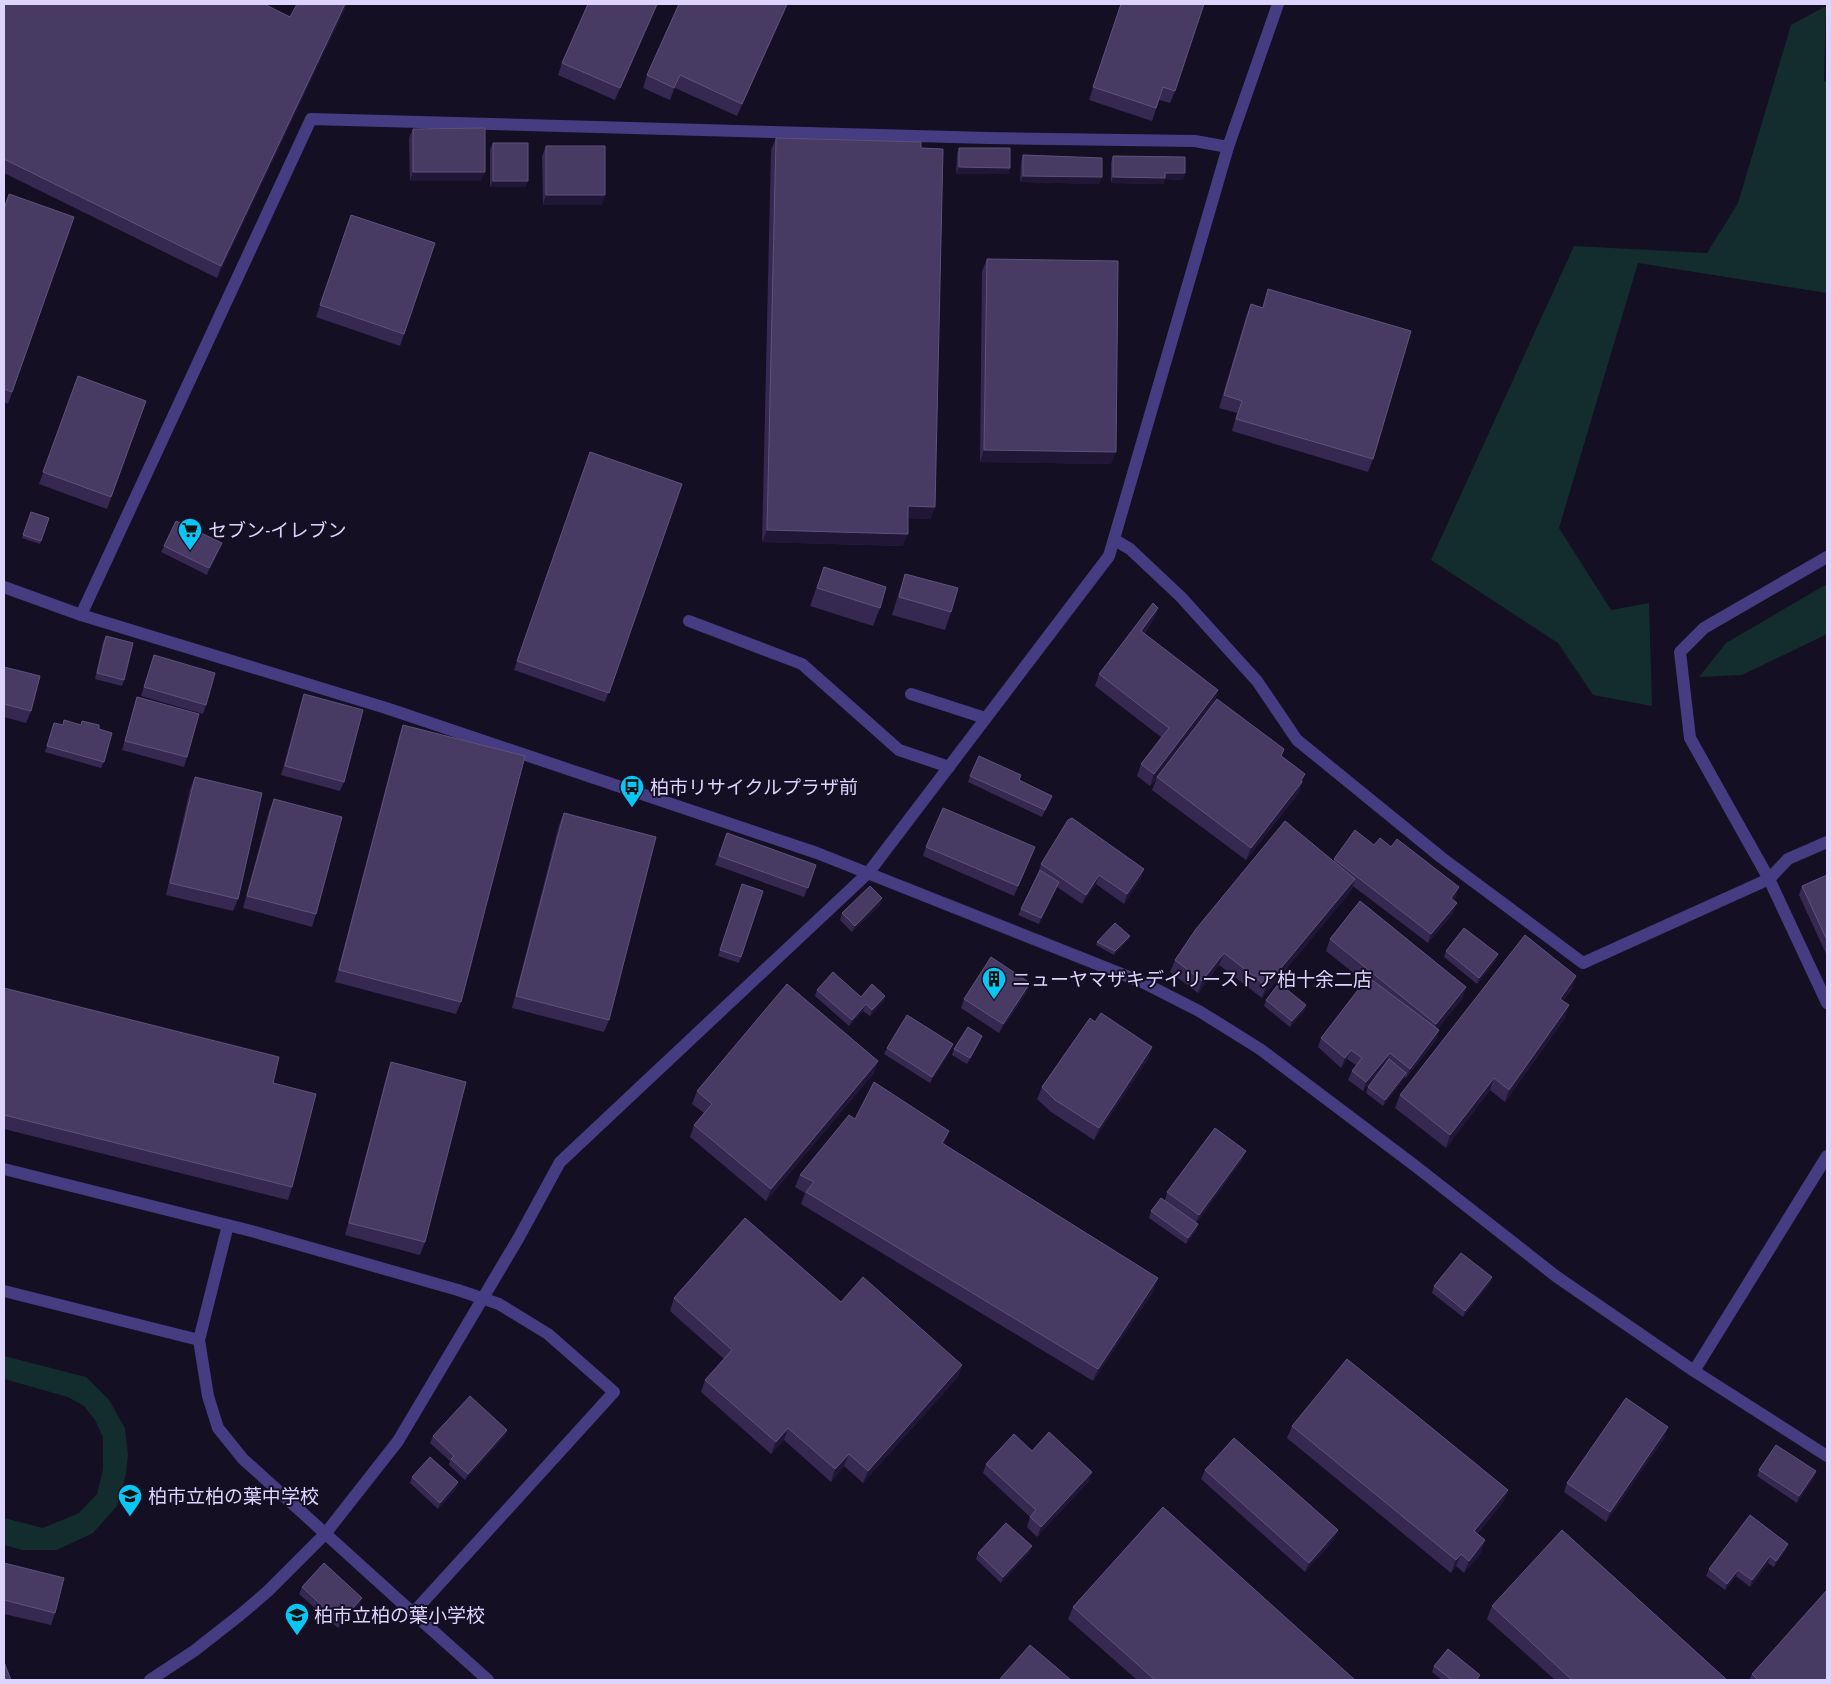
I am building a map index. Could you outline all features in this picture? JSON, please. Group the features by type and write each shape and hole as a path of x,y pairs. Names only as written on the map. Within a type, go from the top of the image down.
{"street":[{"path":"150,1680 194,1651 240,1615 268,1591 325,1534 398,1441 518,1239 560,1162 869,872 1109,556 1228,147 1278,4"},
{"path":"81,615 311,120 988,138 1196,141 1228,147"},
{"path":"1115,540 1130,549 1181,597 1257,681 1297,740 1442,858 1583,963 1769,879 1788,859 1827,842"},
{"path":"1827,557 1704,628 1680,652 1690,738 1769,879 1827,1003"},
{"path":"4,587 81,615 386,708 817,853 869,872 1142,982 1199,1011 1260,1049 1557,1277 1694,1371 1827,1456"},
{"path":"689,621 802,664 899,750 949,767"},
{"path":"911,694 985,718"},
{"path":"1694,1371 1827,1156"},
{"path":"4,1168 228,1225 458,1290 499,1304 548,1334 614,1392 413,1613"},
{"path":"228,1225 199,1340 208,1396 218,1428 243,1459 488,1680"},
{"path":"4,1291 199,1340"}],"green space":[{"path":"1826,6 1824,81 1827,82 1827,293 1638,263 1559,528 1611,610 1649,603 1652,706 1593,695 1558,643 1431,560 1574,246 1707,253 1738,203 1791,25"},
{"path":"1827,584 1827,634 1742,675 1699,677 1726,643"},
{"path":"4,1356 86,1377 109,1400 125,1428 128,1454 126,1474 117,1506 93,1533 57,1550 22,1550 4,1545 4,1518 43,1528 79,1513 97,1494 103,1469 103,1437 95,1420 84,1406 68,1397 4,1379"}],"building":[{"path":"4,4 264,4 290,17 297,4 345,4 221,266 4,159"},
{"path":"588,4 657,4 620,88 562,63"},
{"path":"679,4 787,4 742,104 680,75 674,88 647,75"},
{"path":"1121,4 1204,4 1175,91 1163,87 1156,108 1093,87"},
{"path":"485,128 485,172 413,172 413,129"},
{"path":"776,138 921,142 921,148 943,149 935,507 908,506 908,534 767,530"},
{"path":"493,143 528,143 528,181 493,181"},
{"path":"546,146 605,146 605,195 546,195"},
{"path":"959,148 1010,148 1010,168 959,167"},
{"path":"1023,155 1102,158 1102,177 1023,176"},
{"path":"1113,156 1185,157 1185,173 1165,173 1165,178 1113,177"},
{"path":"9,194 74,217 12,392 4,389 4,209"},
{"path":"351,215 435,243 404,334 320,305"},
{"path":"987,259 1118,261 1116,452 984,450"},
{"path":"1268,289 1411,331 1373,459 1236,419 1242,401 1224,395 1251,304 1263,308"},
{"path":"78,376 146,401 111,497 43,472"},
{"path":"590,452 682,484 609,693 517,661"},
{"path":"31,512 49,518 41,541 23,535"},
{"name":"セブン-イレブン","path":"176,521 222,543 209,568 164,546"},
{"path":"824,567 886,587 880,608 817,588"},
{"path":"905,574 958,588 951,612 899,597"},
{"path":"1153,603 1158,608 1141,631 1218,690 1154,774 1141,764 1169,728 1099,674"},
{"path":"106,636 133,643 124,680 97,673"},
{"path":"154,655 215,673 206,705 144,687"},
{"path":"4,667 40,676 31,711 4,704"},
{"path":"304,694 363,710 344,782 285,766"},
{"path":"137,697 199,714 187,757 125,741"},
{"path":"1217,699 1284,749 1281,756 1305,774 1301,780 1302,782 1251,848 1157,777"},
{"path":"64,720 81,725 82,721 99,725 99,729 112,733 104,762 47,746 54,723 63,725"},
{"path":"403,725 525,756 461,1002 339,970"},
{"path":"979,756 1021,775 1019,780 1052,796 1045,810 970,776"},
{"path":"195,777 262,793 238,899 170,883"},
{"path":"274,799 342,817 316,914 247,896"},
{"path":"943,808 1035,847 1018,886 926,847"},
{"path":"564,813 656,837 609,1020 516,996"},
{"path":"1072,818 1144,869 1127,894 1099,875 1086,895 1041,864 1068,820"},
{"path":"1285,821 1355,879 1266,986 1224,953 1202,981 1175,960 1196,929"},
{"path":"1355,830 1374,845 1380,838 1391,847 1397,839 1459,887 1451,898 1457,903 1431,934 1334,859"},
{"path":"727,833 816,865 808,888 719,856"},
{"path":"1040,870 1059,882 1041,918 1021,909"},
{"path":"1827,875 1827,940 1802,886"},
{"path":"742,884 763,891 741,957 720,950"},
{"path":"870,886 882,898 855,926 842,913"},
{"path":"1360,901 1466,987 1436,1024 1330,939"},
{"path":"1115,923 1130,936 1115,951 1097,942"},
{"path":"1464,928 1498,954 1479,978 1446,951"},
{"path":"1525,935 1576,976 1560,999 1569,1005 1509,1090 1494,1078 1450,1135 1400,1095"},
{"name":"ニューヤマザキデイリーストア柏十余二店","path":"991,957 1030,983 1003,1024 964,999"},
{"path":"833,972 861,997 872,984 885,996 872,1010 866,1004 852,1020 817,990"},
{"path":"1368,977 1439,1030 1410,1069 1390,1053 1366,1082 1352,1071 1362,1058 1351,1050 1345,1058 1321,1038"},
{"path":"1279,983 1306,1005 1292,1021 1266,1000"},
{"path":"787,984 878,1061 771,1189 694,1125 712,1104 697,1091"},
{"path":"4,988 279,1057 273,1083 316,1094 292,1187 4,1115"},
{"path":"1101,1013 1152,1047 1099,1128 1055,1100 1042,1087 1090,1018 1095,1022"},
{"path":"907,1015 953,1044 932,1077 887,1048"},
{"path":"968,1027 982,1036 970,1058 954,1049"},
{"path":"1389,1059 1406,1073 1385,1100 1368,1087"},
{"path":"391,1062 466,1082 425,1242 349,1223"},
{"path":"874,1082 949,1131 942,1143 1158,1278 1098,1369 806,1192 814,1182 800,1175 849,1115 855,1119"},
{"path":"1215,1128 1246,1151 1199,1215 1167,1192"},
{"path":"1161,1198 1198,1224 1188,1238 1151,1211"},
{"path":"745,1218 841,1302 863,1277 962,1365 868,1471 849,1454 835,1469 788,1428 776,1442 705,1380 732,1350 674,1298"},
{"path":"1461,1253 1492,1277 1465,1311 1434,1286"},
{"path":"1347,1359 1508,1490 1474,1531 1485,1540 1469,1561 1461,1554 1456,1560 1292,1426"},
{"path":"470,1396 507,1430 468,1474 451,1459 454,1456 433,1436"},
{"path":"1626,1398 1668,1427 1610,1512 1567,1483"},
{"path":"1049,1432 1092,1472 1041,1527 1030,1517 1036,1510 986,1464 1014,1434 1032,1451"},
{"path":"1234,1438 1338,1530 1309,1563 1205,1470"},
{"path":"1776,1445 1816,1471 1799,1496 1759,1470"},
{"path":"430,1457 458,1482 440,1503 412,1477"},
{"path":"1163,1507 1355,1680 1155,1680 1073,1607"},
{"path":"1750,1515 1788,1544 1776,1561 1770,1556 1752,1580 1738,1570 1727,1584 1709,1569"},
{"path":"1006,1523 1032,1546 1003,1577 978,1553"},
{"path":"1562,1530 1727,1680 1572,1680 1492,1606"},
{"path":"4,1563 64,1578 55,1613 4,1600"},
{"path":"324,1563 362,1598 340,1622 302,1587"},
{"path":"1827,1590 1827,1680 1758,1680 1752,1674"},
{"path":"1030,1645 1071,1680 999,1680"},
{"path":"1448,1649 1480,1675 1476,1680 1452,1680 1434,1666"},
{"path":"4,1662 11,1680 4,1680"}],"place":[{"name":"セブン-イレブン","path":"190,551"},
{"name":"柏市リサイクルプラザ前","path":"632,808"},
{"name":"ニューヤマザキデイリーストア柏十余二店","path":"994,1000"},
{"name":"柏市立柏の葉中学校","path":"130,1517"},
{"name":"柏市立柏の葉小学校","path":"297,1636"}]}
